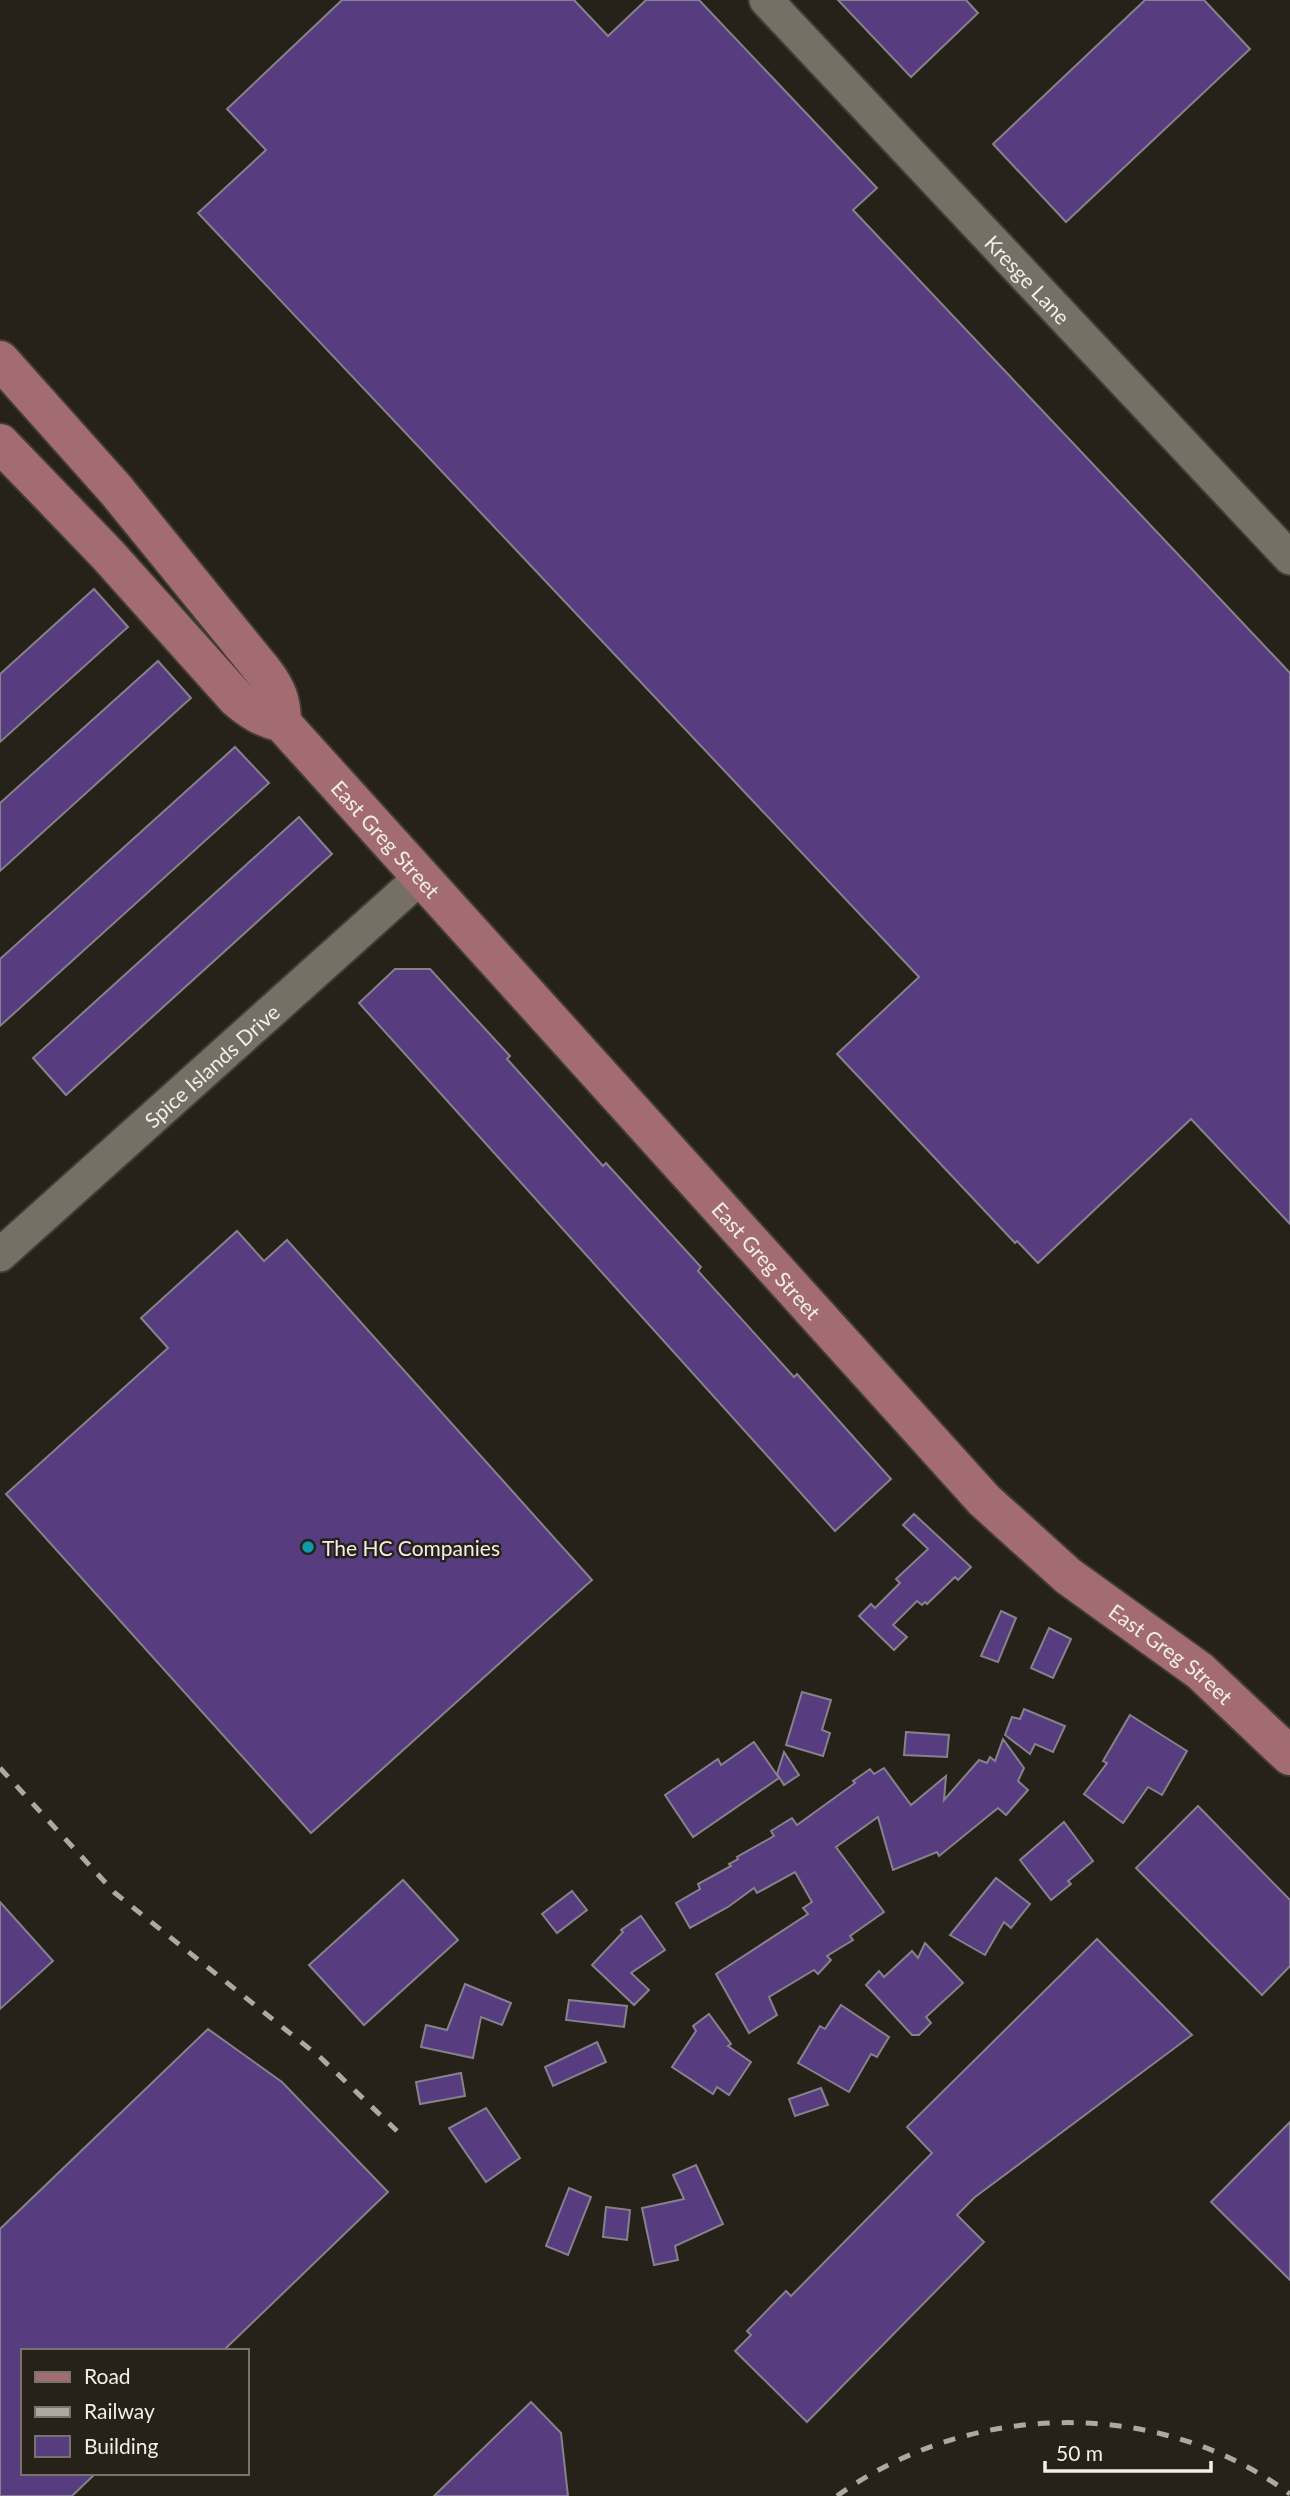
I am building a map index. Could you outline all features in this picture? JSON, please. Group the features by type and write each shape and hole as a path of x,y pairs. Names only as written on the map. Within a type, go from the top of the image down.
{"main road":[{"path":"0,360 116,490 276,688 282,704 282,723"},
{"name":"East Greg Street","path":"0,443 57,501 237,699 251,712 282,723 985,1500 1068,1576 1200,1671 1290,1756"},
{"path":"57,501 71,496 90,503 153,568 211,607"}],"street":[{"name":"Kresge Lane","path":"766,0 1290,558"},
{"name":"Spice Islands Drive","path":"0,1255 421,877"}],"building":[{"path":"342,0 574,0 608,36 646,0 699,0 877,188 853,210 1290,673 1290,1224 1191,1119 1038,1263 1017,1241 1015,1243 837,1054 919,977 198,213 266,150 227,109"},
{"path":"838,0 966,0 978,13 911,77"},
{"path":"1145,0 1204,0 1250,49 1066,222 993,144"},
{"path":"94,589 128,627 0,742 0,674"},
{"path":"158,661 191,698 0,871 0,803"},
{"path":"235,747 269,783 0,1026 0,959"},
{"path":"299,817 332,854 66,1095 33,1058"},
{"path":"395,969 430,969 510,1056 507,1059 603,1166 606,1163 701,1267 698,1271 794,1377 797,1374 891,1479 835,1531 359,1003"},
{"name":"The HC Companies","path":"237,1231 264,1261 287,1240 592,1580 311,1833 6,1494 168,1348 141,1318"},
{"path":"914,1514 971,1567 958,1580 955,1577 927,1604 925,1602 922,1605 917,1601 893,1625 907,1637 894,1650 859,1616 871,1604 875,1608 900,1583 896,1579 928,1549 903,1525"},
{"path":"1001,1611 1016,1618 998,1662 981,1656"},
{"path":"1049,1628 1071,1639 1053,1678 1031,1668"},
{"path":"802,1692 831,1700 822,1730 830,1733 823,1756 786,1745"},
{"path":"1024,1709 1065,1726 1053,1752 1035,1744 1030,1754 1005,1735 1012,1717 1020,1719"},
{"path":"1130,1715 1187,1751 1162,1795 1148,1787 1123,1823 1084,1794 1107,1763 1103,1761"},
{"path":"906,1732 949,1735 947,1757 904,1755"},
{"path":"1003,1739 1024,1768 1018,1781 1028,1790 1006,1815 998,1808 939,1856 937,1852 893,1870 878,1817 836,1847 884,1912 850,1936 853,1940 827,1956 831,1960 818,1974 814,1970 769,1997 777,2015 749,2033 716,1974 808,1914 803,1908 812,1902 795,1872 757,1893 754,1888 728,1907 690,1928 676,1903 700,1889 698,1884 731,1866 729,1864 738,1859 737,1857 774,1836 771,1831 792,1818 797,1825 870,1769 874,1774 884,1768 911,1805 946,1776 944,1800 979,1760 987,1763 990,1757 995,1761"},
{"path":"754,1742 779,1778 693,1837 665,1795 718,1759 721,1765"},
{"path":"784,1752 799,1775 784,1785 777,1774"},
{"path":"1198,1806 1290,1900 1290,1966 1262,1995 1136,1868"},
{"path":"1064,1822 1093,1861 1068,1881 1071,1884 1051,1900 1020,1860"},
{"path":"996,1878 1030,1904 1011,1928 1004,1922 985,1955 950,1935"},
{"path":"403,1880 458,1940 364,2025 309,1965"},
{"path":"572,1891 587,1910 557,1933 542,1914"},
{"path":"0,1902 53,1961 0,2009"},
{"path":"641,1916 665,1950 631,1973 649,1990 634,2005 592,1965 623,1932 621,1930"},
{"path":"1097,1939 1192,2035 975,2197 957,2215 984,2242 807,2422 735,2351 751,2335 747,2331 786,2291 791,2296 932,2153 907,2127"},
{"path":"925,1943 963,1983 926,2017 931,2023 919,2035 912,2035 866,1985 879,1971 884,1977 912,1951 918,1958"},
{"path":"465,1984 511,2003 502,2025 481,2017 473,2058 421,2047 426,2025 447,2030"},
{"path":"569,2000 627,2006 624,2027 566,2020"},
{"path":"841,2005 889,2037 877,2057 871,2054 849,2092 798,2063 820,2026 825,2029"},
{"path":"709,2014 731,2044 728,2046 751,2062 729,2095 717,2087 713,2094 672,2067 696,2031 693,2026"},
{"path":"208,2029 282,2082 388,2192 225,2349 21,2349 21,2475 94,2475 72,2496 0,2496 0,2229"},
{"path":"597,2042 606,2062 553,2086 545,2067"},
{"path":"461,2073 465,2096 420,2104 416,2082"},
{"path":"821,2088 828,2105 795,2116 789,2099"},
{"path":"486,2108 520,2158 486,2182 449,2128"},
{"path":"1290,2122 1290,2280 1211,2202"},
{"path":"696,2165 723,2224 675,2246 678,2260 654,2265 642,2208 684,2199 673,2175"},
{"path":"569,2188 591,2197 568,2255 546,2246"},
{"path":"606,2207 630,2210 627,2240 603,2237"},
{"path":"531,2402 561,2433 568,2496 434,2496"}],"railway":[{"path":"0,1768 115,1893 321,2058 397,2131"},
{"path":"837,2496 889,2465 945,2442 1004,2428 1063,2423 1123,2427 1182,2440 1238,2462 1290,2494"}],"place":[{"name":"The HC Companies","path":"308,1547"}]}
